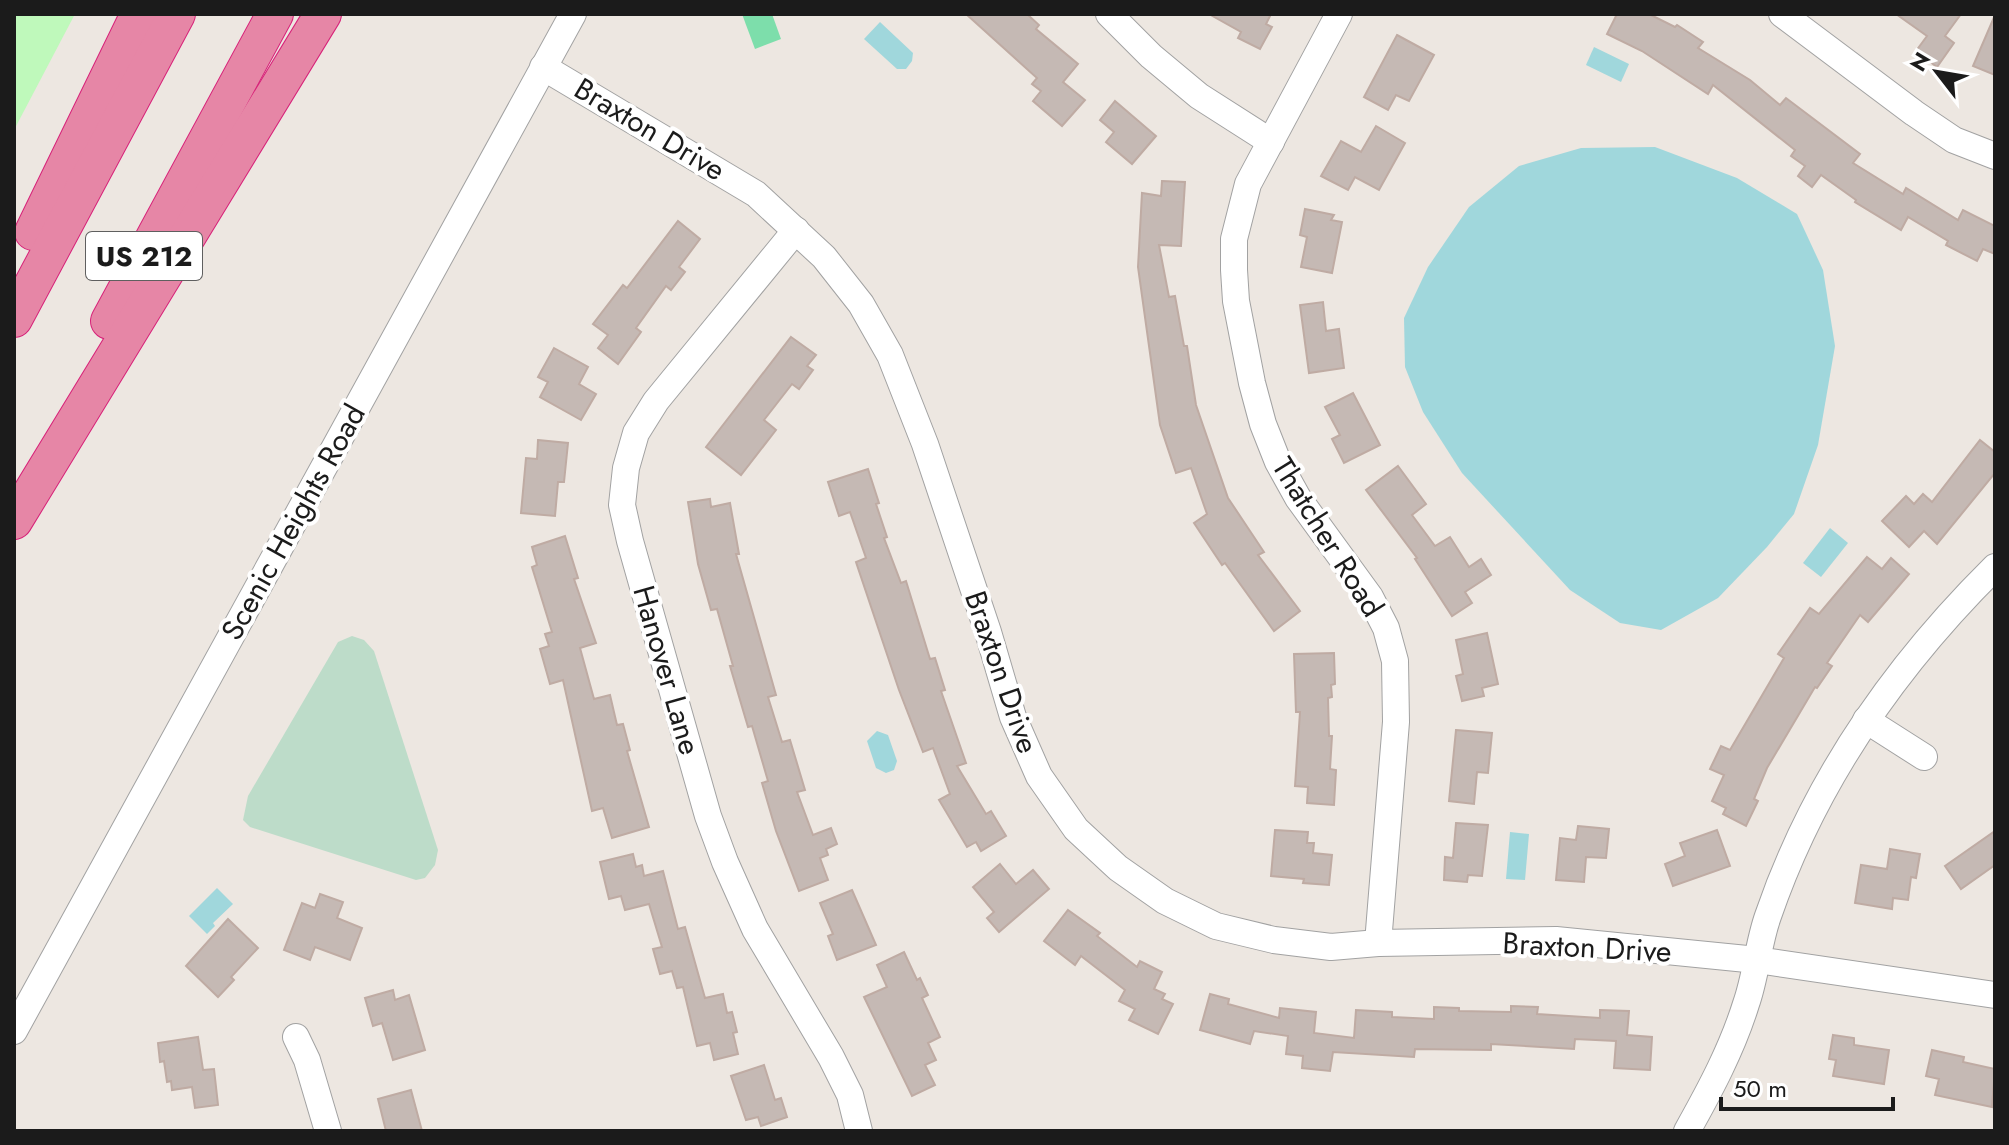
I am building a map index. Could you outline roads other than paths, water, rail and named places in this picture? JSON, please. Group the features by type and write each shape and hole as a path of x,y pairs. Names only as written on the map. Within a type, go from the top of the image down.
{"highway":[{"path":"14,270 139,14"},
{"name":"US 212","path":"14,319 177,14"},
{"name":"US 212","path":"14,499 275,14"},
{"path":"14,521 323,14"}],"street":[{"name":"Scenic Heights Road","path":"14,1031 573,14"},
{"path":"1109,14 1151,56 1199,96 1271,142"},
{"name":"Thatcher Road","path":"1339,14 1248,184 1234,239 1236,301 1252,383 1278,462 1298,498 1370,597 1386,628 1395,661 1396,722 1378,943"},
{"path":"1782,14 1954,140 1995,156"},
{"name":"Braxton Drive","path":"543,67 756,194 824,257 861,304 890,355 925,444 1013,717 1039,776 1076,829 1118,868 1153,893 1216,926 1274,940 1331,947 1378,943 1556,940 1757,960 1995,995"},
{"name":"Hanover Lane","path":"796,230 656,401 636,433 626,468 622,505 708,816 725,862 755,929 850,1095 859,1131"},
{"path":"1687,1131 1730,1046 1746,1005 1767,918 1816,803 1866,720 1925,642 1995,567"},
{"path":"1866,720 1924,757"},
{"path":"296,1037 307,1060 328,1131"}],"water":[{"path":"880,22 913,53 906,69 897,69 864,39"},
{"path":"1594,47 1629,64 1621,82 1586,65"},
{"path":"1655,147 1737,178 1797,214 1823,270 1835,346 1818,445 1794,514 1718,598 1661,630 1620,623 1570,590 1462,473 1423,412 1405,367 1404,318 1428,267 1469,207 1519,166 1581,148"},
{"path":"1830,528 1848,543 1821,577 1803,563"},
{"path":"877,731 888,735 897,761 894,770 886,773 876,768 867,741"},
{"path":"1510,832 1529,834 1525,880 1506,879"},
{"path":"217,888 233,904 213,923 215,926 207,934 189,916"}]}
